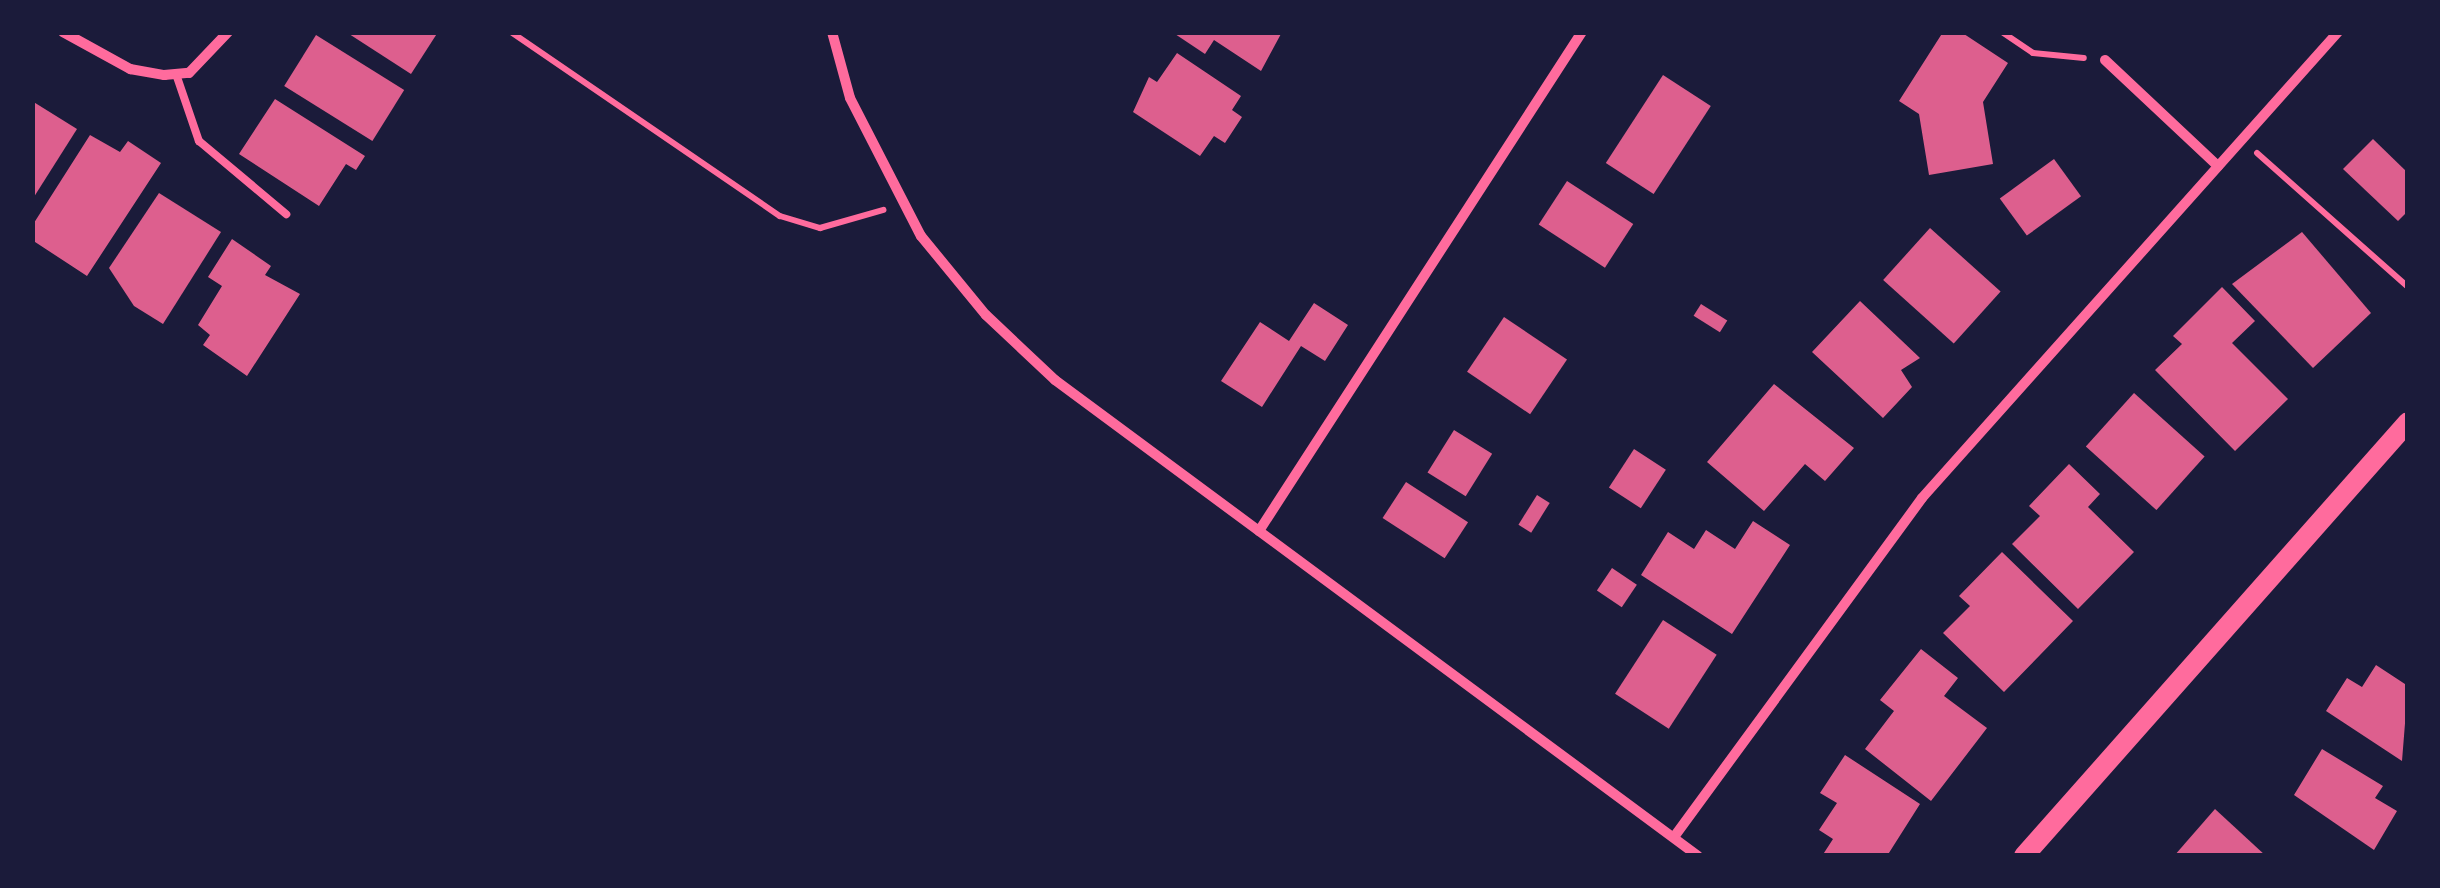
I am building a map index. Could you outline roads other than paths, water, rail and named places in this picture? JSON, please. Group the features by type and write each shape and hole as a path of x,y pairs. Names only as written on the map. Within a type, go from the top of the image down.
{"main road":[{"path":"2024,856 2408,422"}],"street":[{"path":"63,32 130,68 176,74 189,73 228,32"},
{"path":"832,32 850,98 933,256 1055,380 1698,856"},
{"path":"1259,532 1582,32"},
{"path":"1674,837 1922,498 2338,32"},
{"path":"2105,60 2218,166"}],"lane":[{"path":"176,74 199,142 286,214"}]}
